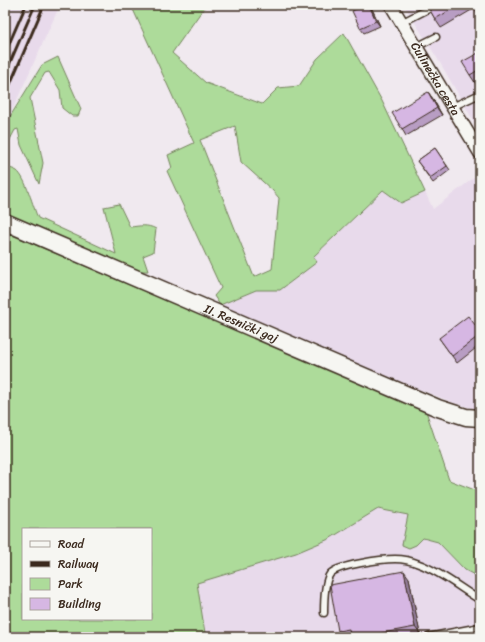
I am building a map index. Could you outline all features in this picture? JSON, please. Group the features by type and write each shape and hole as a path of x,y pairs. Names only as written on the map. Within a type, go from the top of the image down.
{"street":[{"name":"Čulinečka cesta","path":"391,5 480,153"},
{"name":"II. Resnički gaj","path":"5,222 438,408 466,417 480,418"}],"lane":[{"path":"401,22 436,5"},
{"path":"416,47 436,37"},
{"path":"452,107 480,94"},
{"path":"324,613 326,584 330,575 336,569 396,559 420,564 451,581 480,600"},
{"path":"428,637 480,627"}],"shaded area":[{"path":"9,5 60,5 5,126 5,14"},
{"path":"404,5 480,5 480,132 442,66"},
{"path":"475,177 480,186 480,256 475,261 480,269 480,410 457,404 313,347 220,305 256,290 280,290 317,262 313,257 383,190 401,203 425,192 433,209"},
{"path":"378,509 409,515 416,545 423,538 438,542 465,570 480,578 480,637 196,637 205,632 197,583 296,553 329,539"}],"green space":[{"path":"131,5 206,5 172,53 206,83 262,104 278,88 299,86 317,59 344,33 382,101 425,192 401,203 383,190 313,257 317,262 280,290 256,290 220,305 214,296 221,288 167,171 172,168 168,155 194,143","holes":["235,126 241,162 279,198 272,269 254,277 200,140"]},
{"path":"58,57 81,109 78,116 72,116 62,108 60,90 49,72 45,73 30,98 43,163 39,184 21,145 18,129 15,130 5,149 5,126 42,65"},
{"path":"5,166 16,170 20,175 26,186 38,218 116,254 104,207 119,204 130,227 146,226 156,229 153,252 143,256 148,271 136,271 5,214"},
{"path":"5,232 426,411 449,480 480,492 480,578 465,570 438,542 423,538 416,545 409,548 402,545 408,515 378,509 329,539 296,553 197,583 205,633 196,637 5,637"}],"building":[{"path":"369,5 376,21 360,28 352,11"},
{"path":"427,5 459,5 435,19"},
{"path":"472,5 480,5 480,19"},
{"path":"480,52 480,69 470,75 462,62"},
{"path":"428,92 437,108 402,129 392,113"},
{"path":"435,148 447,166 430,178 417,161"},
{"path":"468,316 480,331 480,335 452,356 439,338"},
{"path":"404,571 415,627 361,637 350,637 349,629 338,631 330,585"}],"railway":[{"path":"5,53 26,5"},
{"path":"5,74 35,5"},
{"path":"5,96 44,5"}]}
